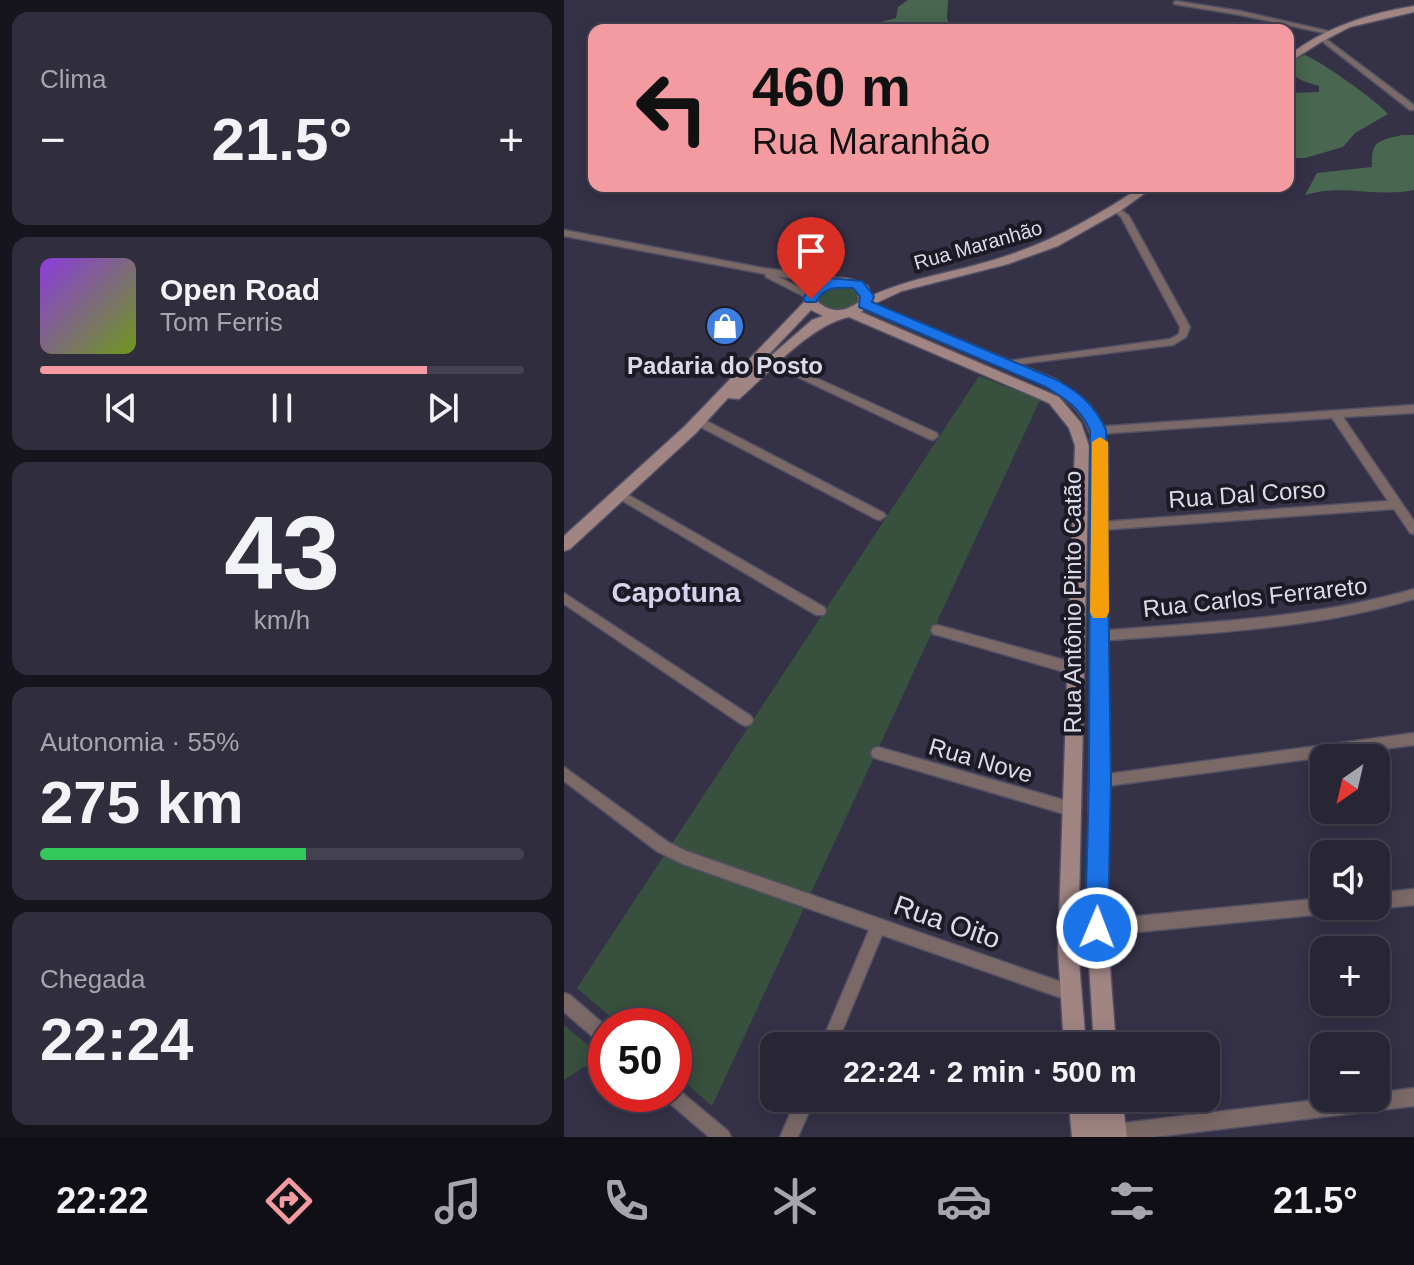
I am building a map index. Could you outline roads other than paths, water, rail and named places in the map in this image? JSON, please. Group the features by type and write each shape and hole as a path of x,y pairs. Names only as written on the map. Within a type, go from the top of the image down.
{"main road":[{"path":"1294,56 1324,34 1352,22 1414,9"},
{"name":"Rua Maranhão","path":"564,545 697,424 817,323 898,288 1004,261 1054,243 1140,192"},
{"name":"Rua Maranhão","path":"697,424 811,300 820,286 837,281 898,288"},
{"path":"854,308 864,289 857,284"},
{"path":"811,300 818,311 854,308 1007,364 1075,397 1090,413 1098,430"},
{"name":"Rua Antônio Pinto Catão","path":"854,308 1054,400 1076,427 1082,446 1071,809 1070,993 1074,1032"},
{"name":"Rua Antônio Pinto Catão","path":"1098,430 1100,781 1097,928 1104,1032"},
{"path":"1079,509 1086,521 1100,526"},
{"path":"1073,777 1082,775 1100,781"},
{"path":"1083,1112 1084,1137"},
{"path":"1089,1112 1098,1130 1115,1135 1113,1112"}],"street":[{"path":"1176,3 1284,24"},
{"path":"1294,26 1324,34 1413,108"},
{"path":"1007,364 1173,342 1183,335 1185,327 1125,216 1116,209"},
{"path":"564,233 763,271 837,281"},
{"path":"763,271 811,300"},
{"path":"759,355 933,436"},
{"path":"1098,430 1414,409"},
{"path":"1335,414 1414,530"},
{"path":"697,424 880,516"},
{"path":"620,494 820,611"},
{"name":"Rua Dal Corso","path":"1100,526 1397,505"},
{"name":"Rua Carlos Ferrareto","path":"1100,636 1306,617 1381,606 1414,594"},
{"path":"564,598 746,720"},
{"path":"937,630 1075,669"},
{"path":"1100,781 1414,739"},
{"name":"Rua Nove","path":"878,753 1071,809"},
{"name":"Rua Oito","path":"564,773 663,847 1070,993"},
{"path":"1390,900 1414,897"},
{"path":"1097,928 1310,907"},
{"path":"834,1032 878,926"},
{"path":"564,1001 588,1022"},
{"path":"1115,1135 1414,1097"},
{"path":"692,1111 722,1137"},
{"path":"789,1137 800,1112"}],"place":[{"name":"Padaria do Posto","path":"725,326"}],"district":[{"name":"Capotuna","path":"676,592"}]}
